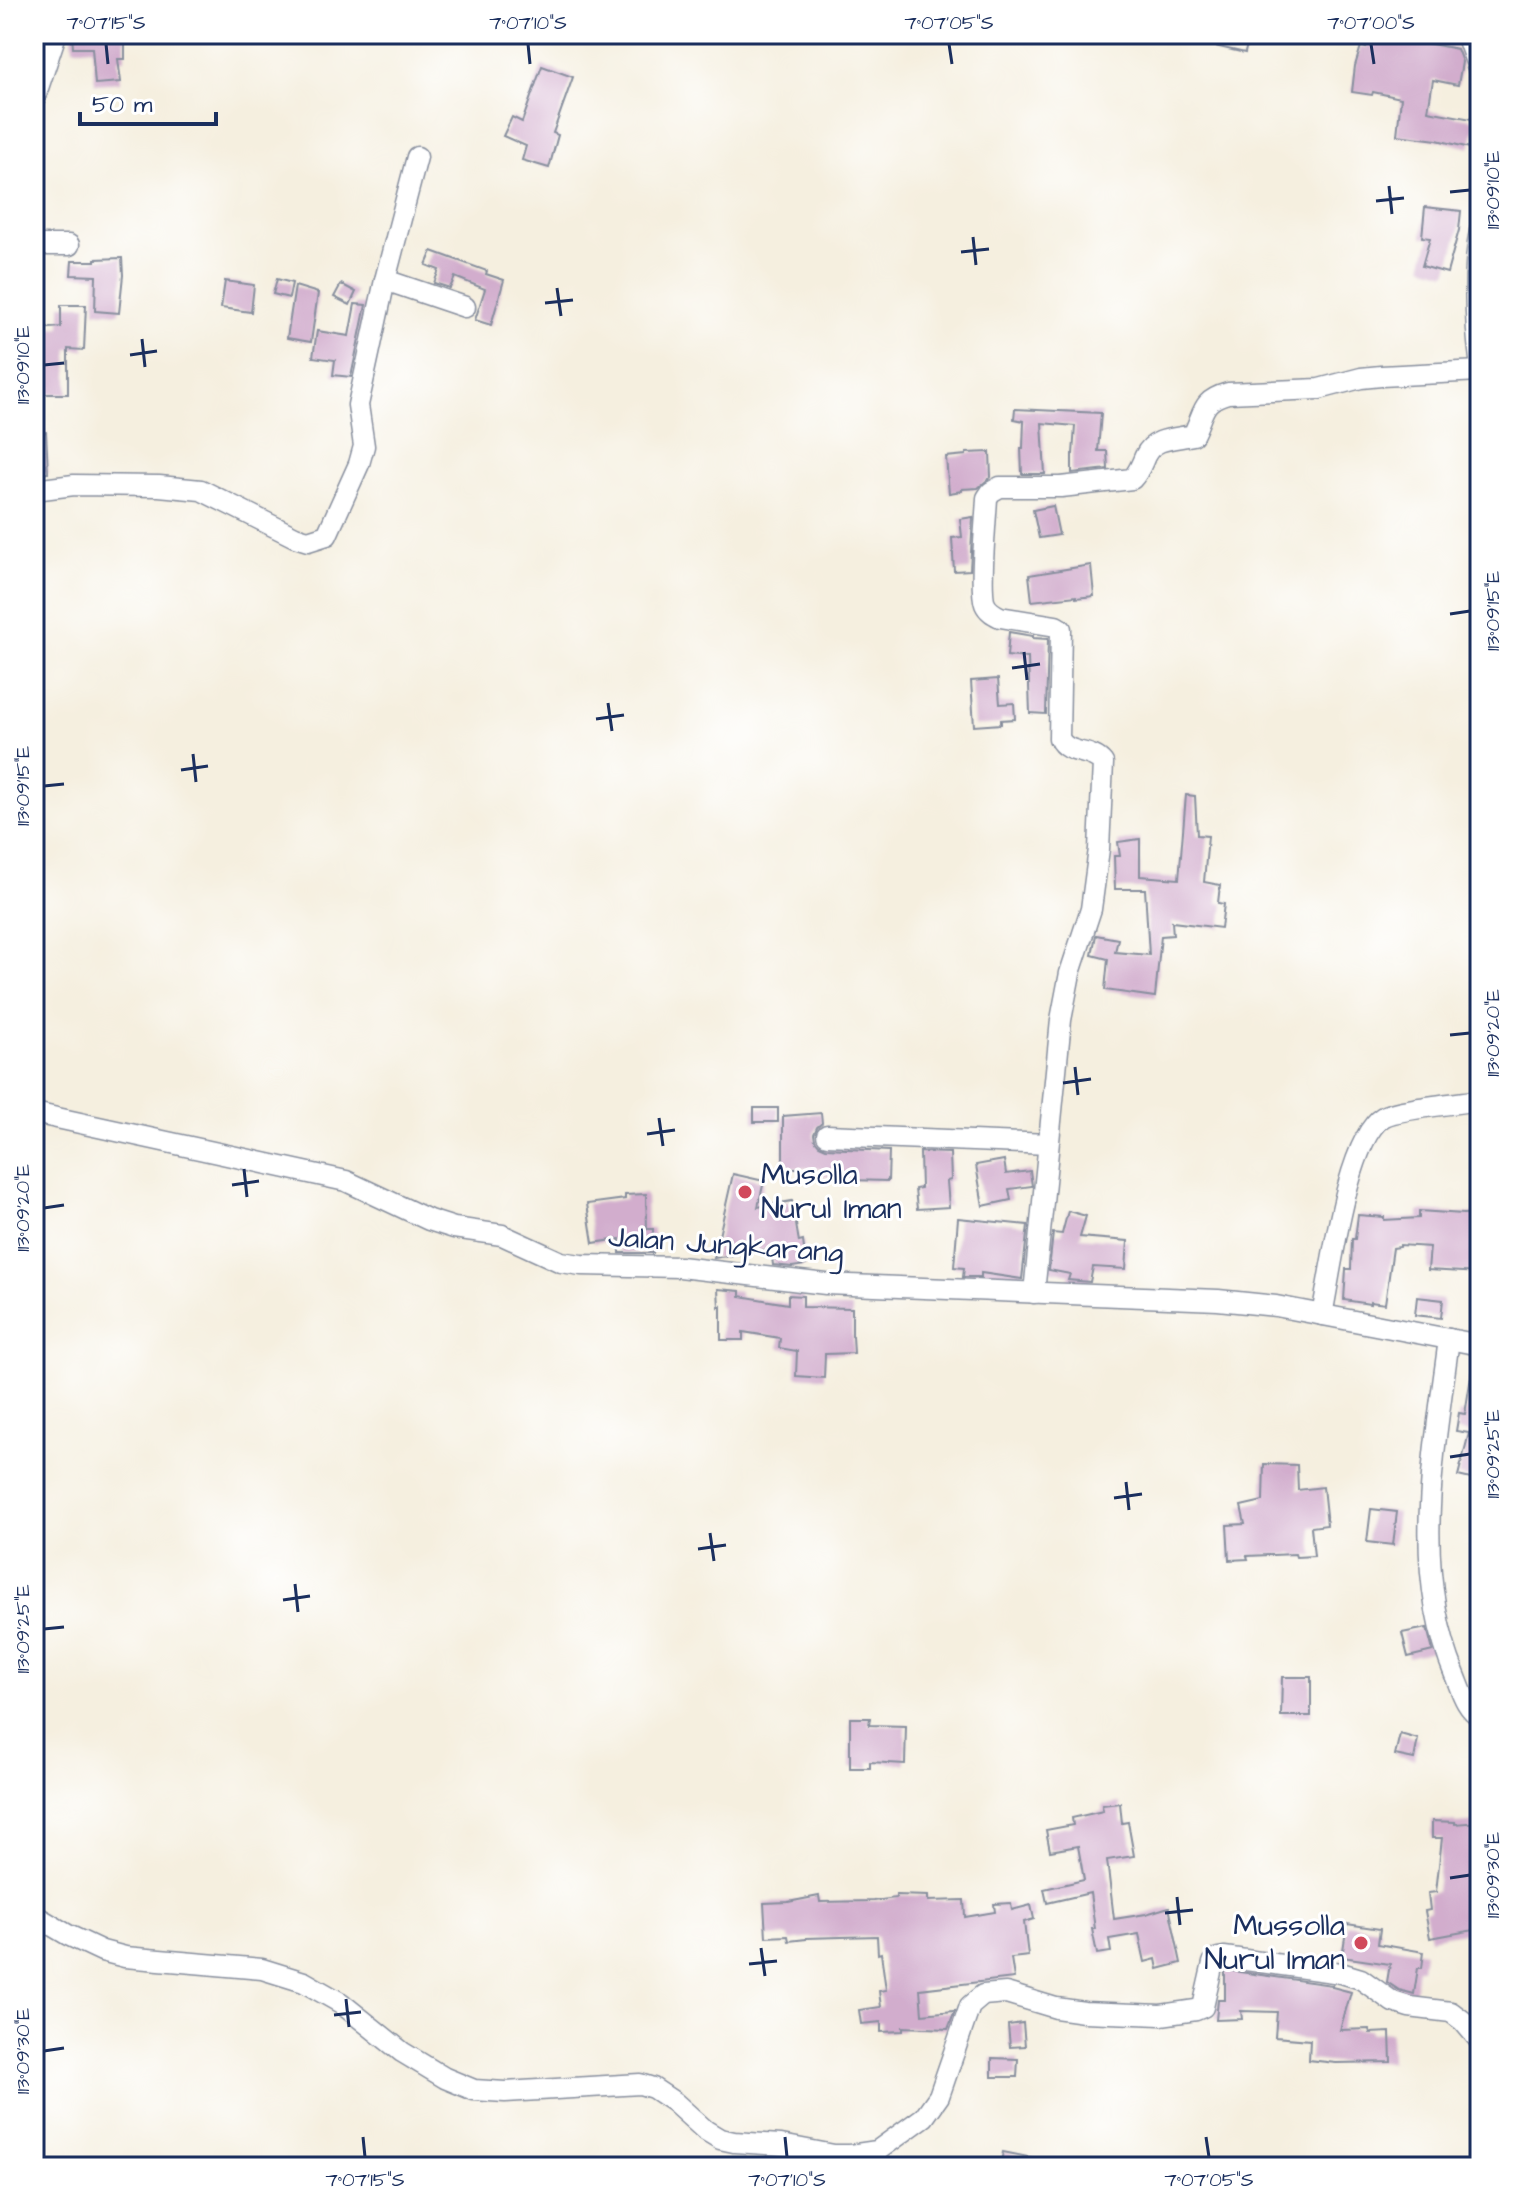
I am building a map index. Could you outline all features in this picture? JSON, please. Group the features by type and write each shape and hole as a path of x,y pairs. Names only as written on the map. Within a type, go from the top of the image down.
{"street":[{"path":"34,100 56,34"},
{"path":"1462,34 1467,37 1480,73"},
{"path":"34,490 74,485 201,490 295,537 308,541 327,535 364,446 358,405 385,280 417,157"},
{"path":"1480,231 1477,248 1480,359"},
{"path":"34,245 69,245"},
{"path":"385,280 465,307"},
{"path":"1034,1293 1061,1020 1070,973 1091,909 1099,849 1103,763 1096,756 1068,749 1059,738 1061,629 1000,617 985,605 987,498 1000,487 1061,487 1132,479 1139,472 1152,445 1193,435 1207,402 1228,393 1319,389 1361,378 1480,371"},
{"path":"1322,1315 1348,1184 1366,1135 1383,1116 1480,1100"},
{"name":"Jalan Jungkarang","path":"34,1113 346,1181 429,1220 454,1228 502,1235 561,1262 680,1267 826,1284 1218,1300 1276,1306 1480,1345"},
{"path":"827,1135 1048,1144"},
{"path":"1449,1339 1431,1479 1428,1553 1434,1605 1447,1656 1468,1704 1480,1716"},
{"path":"34,1915 102,1951 125,1957 262,1969 304,1982 341,2003 402,2052 445,2078 474,2090 505,2092 640,2084 653,2088 674,2102 720,2139 781,2145 834,2155 877,2151 924,2117 939,2096 970,2006 983,1995 1006,1993 1056,2008 1084,2012 1161,2015 1196,2010 1203,2007 1213,1963 1224,1957 1341,1973 1361,1979 1401,2005 1451,2012 1480,2041"}],"building":[{"path":"72,34 125,34 125,59 118,59 121,82 95,84 92,48 73,48"},
{"path":"1190,34 1249,34 1245,53 1189,40"},
{"path":"1371,34 1429,34 1426,43 1457,49 1462,62 1458,85 1433,80 1428,111 1477,120 1470,148 1397,135 1401,98 1373,92 1372,95 1352,92 1361,46 1366,48"},
{"path":"542,66 573,77 553,133 558,135 549,168 522,160 526,146 503,136 512,117 522,122"},
{"path":"1425,207 1461,211 1447,273 1422,266 1430,238 1422,237"},
{"path":"432,251 504,280 491,325 475,320 485,289 455,277 450,288 434,283 439,270 426,265"},
{"path":"122,258 119,313 95,311 96,276 71,275 72,261"},
{"path":"277,279 292,283 289,298 273,294"},
{"path":"225,281 254,285 251,312 221,308"},
{"path":"341,284 356,292 350,305 334,297"},
{"path":"295,286 318,293 311,342 287,338"},
{"path":"355,304 366,305 351,377 333,375 335,360 313,357 317,331 349,336"},
{"path":"61,305 86,305 84,350 68,349 68,394 37,394 38,329 61,327"},
{"path":"1015,409 1101,413 1098,451 1107,451 1108,469 1072,473 1075,426 1042,423 1045,474 1022,474 1024,421 1014,419"},
{"path":"46,432 48,473 34,474 34,433"},
{"path":"990,452 991,477 978,488 949,493 946,457"},
{"path":"1053,506 1059,535 1039,538 1033,510"},
{"path":"973,517 970,570 954,571 952,538 962,537 960,519"},
{"path":"1091,565 1094,596 1032,601 1029,575"},
{"path":"1009,632 1048,639 1046,714 1030,713 1028,658 1007,656"},
{"path":"998,679 1000,704 1014,703 1015,719 1001,720 1001,724 974,726 971,681"},
{"path":"1186,795 1195,796 1197,835 1208,836 1204,882 1220,885 1218,903 1224,904 1221,928 1172,922 1173,935 1161,936 1155,997 1105,990 1108,959 1092,955 1096,935 1118,939 1115,952 1149,955 1145,889 1115,889 1114,856 1120,856 1118,842 1140,839 1140,876 1179,879"},
{"path":"754,1108 778,1108 778,1122 754,1122"},
{"path":"821,1113 822,1123 814,1134 819,1145 889,1151 888,1181 849,1180 820,1175 822,1168 783,1168 783,1116"},
{"path":"920,1152 950,1153 951,1180 947,1181 949,1207 917,1209 915,1189 921,1188"},
{"path":"1004,1160 1006,1174 1030,1171 1032,1186 1009,1189 1011,1200 983,1206 976,1165"},
{"path":"733,1174 764,1181 758,1207 792,1201 806,1265 773,1265 771,1249 714,1258"},
{"path":"646,1194 647,1229 653,1229 653,1253 620,1253 620,1239 593,1243 587,1204 625,1199 625,1195"},
{"path":"1068,1211 1086,1216 1080,1237 1128,1241 1126,1269 1093,1267 1090,1282 1068,1280 1070,1274 1049,1270 1053,1233 1062,1234"},
{"path":"1419,1211 1480,1213 1480,1273 1428,1270 1430,1247 1400,1245 1393,1248 1385,1304 1344,1300 1346,1269 1351,1269 1352,1239 1355,1239 1358,1215 1384,1217 1384,1220 1419,1218"},
{"path":"958,1218 1028,1225 1022,1279 981,1273 981,1277 963,1277 964,1268 954,1267"},
{"path":"718,1289 740,1291 740,1296 788,1304 788,1295 803,1296 803,1307 852,1308 854,1353 825,1354 824,1378 796,1376 797,1351 779,1348 780,1338 743,1332 743,1340 721,1340"},
{"path":"1417,1297 1443,1300 1441,1318 1415,1315"},
{"path":"1472,1370 1480,1370 1480,1445 1471,1479 1458,1476 1469,1433 1456,1431 1459,1413 1465,1414"},
{"path":"1264,1464 1297,1465 1298,1490 1323,1487 1327,1525 1311,1527 1314,1556 1247,1556 1248,1559 1229,1560 1227,1525 1245,1524 1241,1506 1263,1501"},
{"path":"1371,1509 1397,1512 1393,1545 1367,1542"},
{"path":"1427,1628 1433,1651 1408,1657 1402,1633"},
{"path":"1282,1677 1311,1677 1311,1716 1281,1716"},
{"path":"850,1718 870,1718 869,1725 906,1726 905,1764 870,1762 870,1768 850,1768"},
{"path":"1400,1734 1418,1739 1414,1759 1395,1755"},
{"path":"1120,1803 1122,1823 1128,1822 1134,1856 1107,1860 1114,1919 1169,1907 1181,1963 1158,1969 1156,1959 1145,1962 1139,1934 1109,1939 1111,1952 1097,1954 1090,1893 1047,1903 1044,1889 1084,1880 1078,1846 1050,1851 1046,1830 1073,1825 1072,1818 1103,1811 1102,1805"},
{"path":"1432,1821 1455,1824 1480,1822 1480,1929 1430,1938 1425,1911 1430,1910 1428,1893 1436,1892 1442,1838 1432,1838"},
{"path":"896,1895 928,1896 928,1901 964,1900 965,1917 995,1912 994,1904 1011,1903 1012,1910 1031,1905 1034,1919 1024,1922 1028,1956 1011,1958 1014,1978 920,1989 922,2014 955,2011 948,2029 903,2027 903,2031 881,2032 881,2022 861,2024 859,2010 881,2007 879,1991 886,1990 877,1936 789,1941 788,1936 766,1937 764,1903 819,1896 820,1902 874,1901 896,1898"},
{"path":"1347,1924 1380,1929 1378,1944 1424,1952 1414,1994 1399,1990 1387,1982 1390,1964 1342,1957"},
{"path":"1225,1970 1332,1985 1351,1992 1340,2030 1390,2032 1391,2062 1309,2060 1310,2040 1275,2037 1277,2012 1241,2011 1242,2019 1216,2020 1218,2000 1225,2000"},
{"path":"1023,2023 1025,2046 1010,2047 1008,2025"},
{"path":"992,2058 1018,2059 1017,2077 992,2077"},
{"path":"1003,2152 1043,2160 1043,2167 1000,2167"}],"place":[{"name":"Musolla Nurul Iman","path":"745,1192"},
{"name":"Mussolla Nurul Iman","path":"1361,1943"}]}
